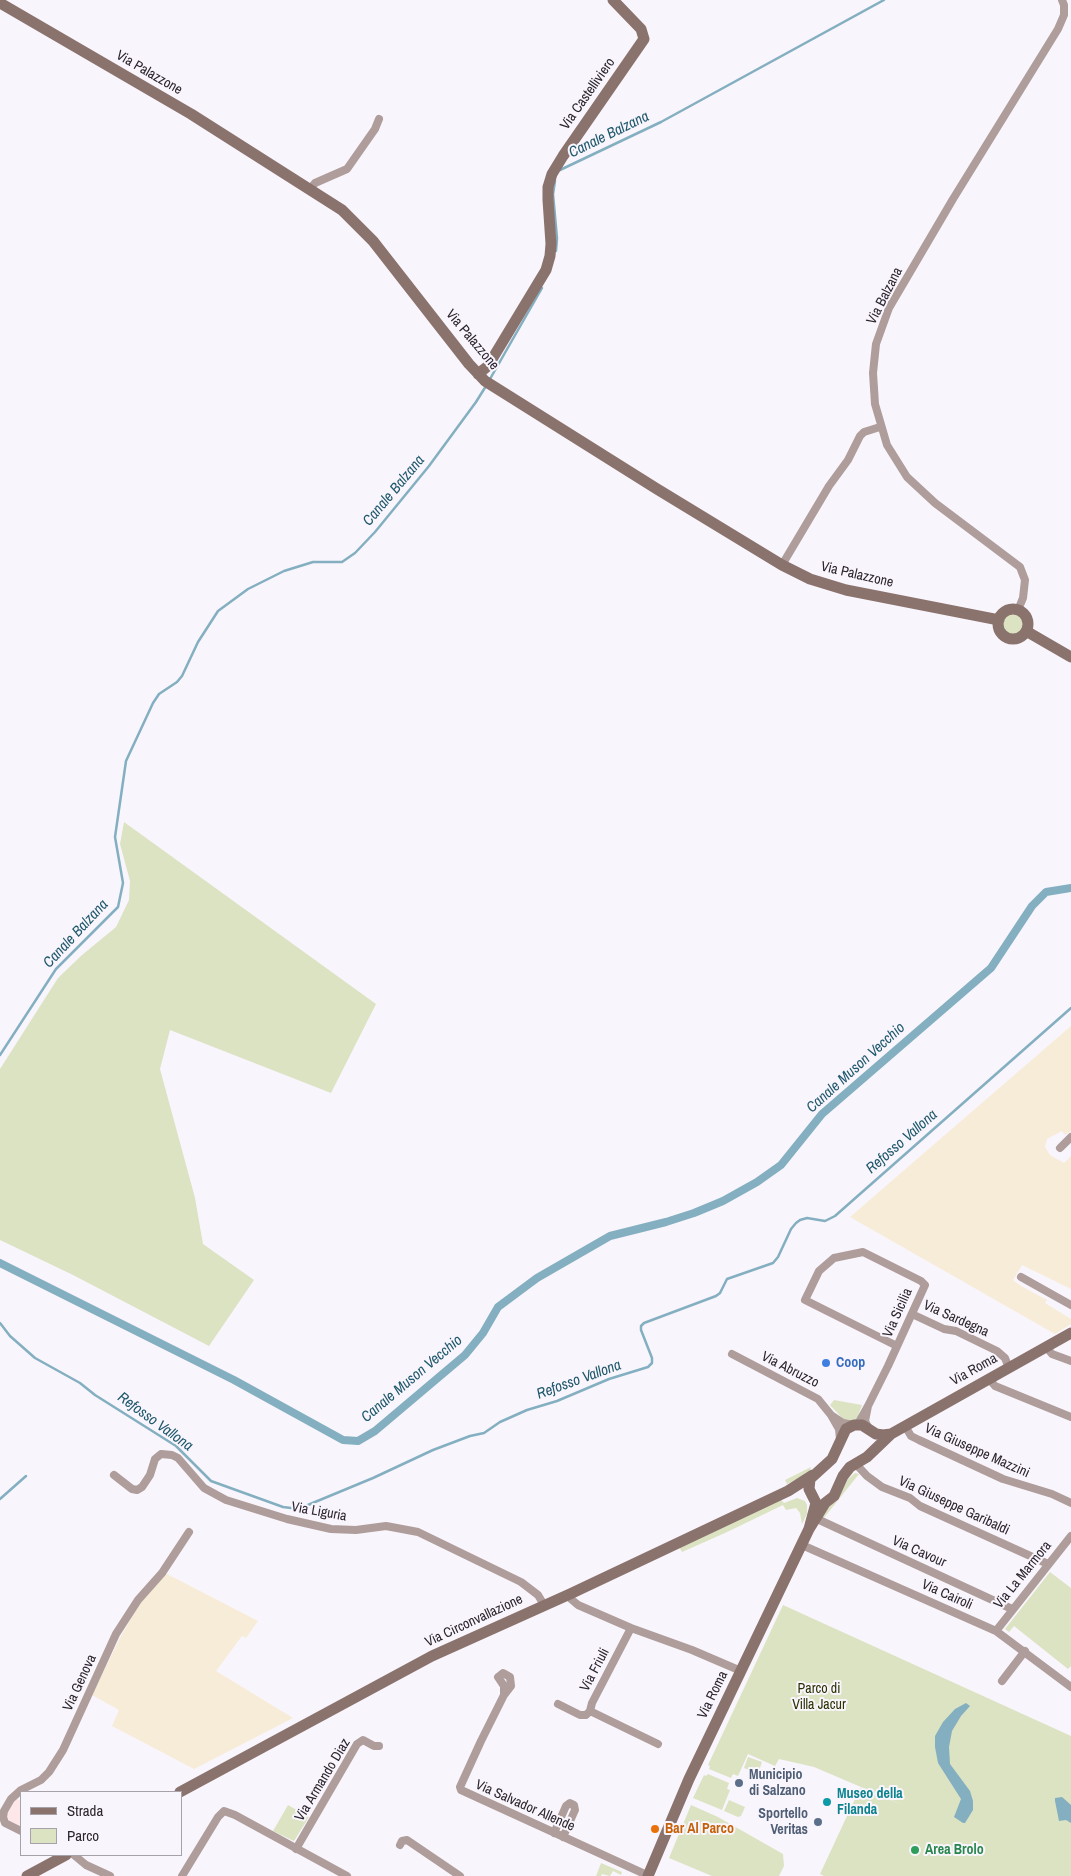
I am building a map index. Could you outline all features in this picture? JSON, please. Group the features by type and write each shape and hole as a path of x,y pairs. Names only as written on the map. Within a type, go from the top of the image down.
{"street":[{"name":"Via Castelliviero","path":"485,380 488,366 546,270 550,256 548,187 552,174 644,39 641,30 613,0"},
{"name":"Via Balzana","path":"1018,610 1023,598 1025,580 1020,567 935,503 907,477 887,446 880,427 875,404 873,373 876,344 889,308 952,199 1058,29 1064,15 1062,0"},
{"name":"Via Palazzone","path":"0,3 191,114 342,210 373,241 485,380 782,565 810,579 837,588 999,620"},
{"path":"310,189 315,183 347,169 375,129 379,119"},
{"path":"782,565 829,486 848,460 860,436 864,432 880,427"},
{"path":"1018,610 1027,619 1026,631 1016,639 1008,638 1001,632 999,620 1005,612 1018,610"},
{"path":"1026,631 1071,656"},
{"path":"1060,1148 1071,1137"},
{"name":"Via Sicilia","path":"854,1425 859,1422 868,1406 897,1346 925,1285 921,1281 863,1252 834,1258 819,1272 805,1300 897,1346"},
{"path":"1021,1277 1071,1305"},
{"name":"Via Sardegna","path":"912,1314 944,1329 956,1331 996,1351 1005,1358 1009,1368"},
{"name":"Via Roma","path":"809,1529 825,1503 836,1493 843,1476 891,1434 1071,1333"},
{"path":"1046,1347 1052,1354 1071,1361"},
{"name":"Via Abruzzo","path":"732,1354 818,1399 832,1415 843,1423 854,1425"},
{"path":"990,1379 995,1386 1071,1417"},
{"name":"Via Sicilia","path":"868,1406 865,1421 870,1430"},
{"name":"Via Abruzzo","path":"832,1415 839,1429 839,1443"},
{"path":"813,1476 832,1459 846,1429 854,1425 862,1425 883,1435 891,1434"},
{"name":"Via Giuseppe Mazzini","path":"905,1426 911,1436 918,1440 1009,1481 1052,1494 1071,1503"},
{"path":"869,1454 875,1445 875,1440 870,1430"},
{"name":"Via Liguria","path":"114,1475 132,1489 137,1490 142,1487 150,1475 155,1459 160,1454 172,1455 178,1458 204,1488 226,1500 287,1519 331,1529 356,1530 386,1526 418,1532 521,1582 538,1594 544,1605"},
{"name":"Via Giuseppe Garibaldi","path":"856,1463 867,1476 882,1487 910,1498 920,1506 1048,1564"},
{"name":"Via Roma","path":"648,1876 682,1796 809,1529 816,1503 808,1485 813,1476"},
{"name":"Via Circonvallazione","path":"182,1791 432,1656 570,1594 788,1491 813,1476"},
{"path":"788,1491 804,1492 820,1500 831,1499"},
{"name":"Via Cavour","path":"816,1518 1012,1609"},
{"name":"Via Genova","path":"20,1830 5,1823 4,1811 11,1799 21,1790 42,1780 49,1772 63,1750 116,1634 138,1600 162,1573 189,1532"},
{"name":"Via La Marmora","path":"996,1631 1071,1536"},
{"name":"Via Cairoli","path":"802,1545 996,1631 1071,1687"},
{"path":"570,1594 578,1605 741,1670"},
{"name":"Via Friuli","path":"632,1628 592,1703 590,1711 658,1744"},
{"path":"1002,1681 1025,1651"},
{"name":"Via Salvador Allende","path":"504,1695 460,1786 460,1790 648,1876"},
{"path":"558,1704 580,1715 586,1715 590,1711"},
{"name":"Via Armando Diaz","path":"296,1849 357,1744 363,1740 374,1746 379,1746"},
{"path":"554,1833 566,1806 570,1803 574,1805 575,1810 563,1837"},
{"path":"182,1876 218,1817 224,1811 235,1815 347,1876"},
{"path":"400,1845 402,1841 407,1840 460,1876"},
{"path":"27,1876 61,1856"},
{"path":"75,1856 86,1865 110,1876"}],"shaded area":[{"path":"1071,1026 1071,1131 1065,1135 1062,1131 1047,1139 1045,1147 1050,1155 1064,1163 1071,1156 1071,1289 1022,1265 1013,1280 1047,1300 1045,1303 1071,1319 1071,1324 1055,1334 850,1217"},
{"path":"165,1573 258,1621 246,1638 242,1636 216,1671 293,1718 194,1769 112,1726 119,1710 92,1695 120,1638 145,1594"},
{"path":"15,1798 20,1800 20,1828 11,1823 7,1818 6,1811"}],"green space":[{"path":"1013,614 1021,617 1024,625 1021,633 1013,636 1005,633 1002,625 1005,617"},
{"path":"124,822 376,1004 331,1093 170,1030 160,1069 195,1198 203,1244 254,1280 209,1346 73,1275 0,1240 0,1069 58,978 116,927 129,900 130,881 120,844"},
{"path":"834,1400 862,1405 857,1418 847,1421 843,1419 830,1405"},
{"path":"811,1467 810,1471 804,1476 787,1484 785,1480"},
{"path":"855,1473 859,1474 823,1519 821,1517 827,1507 837,1501 848,1479"},
{"path":"797,1498 805,1501 807,1505 807,1514 802,1524 800,1513 796,1508 786,1510 783,1505 682,1552 679,1547 780,1499 784,1503"},
{"path":"1050,1572 1071,1588 1071,1666 1068,1669 1014,1626 1009,1632 1005,1629"},
{"name":"Parco di Villa Jacur","path":"783,1605 1071,1736 1071,1876 824,1876 820,1874 860,1788 903,1805 814,1767 779,1759 775,1766 748,1754 738,1776 733,1774 731,1778 709,1769 710,1766 708,1765"},
{"path":"748,1757 762,1762 758,1774 744,1768"},
{"path":"708,1774 729,1783 727,1789 730,1790 722,1810 693,1798 704,1775"},
{"path":"729,1800 745,1807 741,1816 738,1817 724,1811"},
{"path":"288,1805 309,1817 294,1841 273,1831"},
{"path":"691,1805 718,1817 783,1854 784,1866 779,1876 712,1876 669,1858"},
{"path":"601,1863 622,1872 621,1875 613,1871 610,1876 602,1874 601,1876 596,1876"}],"water":[{"path":"966,1703 970,1706 952,1731 949,1747 950,1764 970,1791 973,1801 973,1810 965,1823 963,1823 954,1817 961,1799 938,1763 935,1736 943,1722 955,1709"},
{"path":"1062,1797 1071,1805 1071,1823 1066,1820 1059,1821 1055,1798"}],"waterway":[{"name":"Canale Balzana","path":"560,170 661,122 884,0"},
{"name":"Canale Balzana","path":"555,181 553,194 557,238 556,251"},
{"name":"Canale Balzana","path":"490,379 542,288"},
{"name":"Canale Balzana","path":"0,1055 56,969 118,907 123,883 115,837 126,761 153,703 159,694 177,682 182,676 198,642 218,611 248,589 284,571 313,562 342,562 355,553 375,532 429,466 486,386"},
{"name":"Canale Muson Vecchio","path":"0,1263 234,1380 343,1440 358,1441 375,1431 465,1355 483,1333 498,1307 537,1278 610,1236 666,1222 723,1201 757,1182 781,1165 822,1114 991,968 1032,906 1046,892 1071,888"},
{"name":"Refosso Vallona","path":"0,1323 10,1336 35,1358 80,1383 95,1395 176,1446 211,1481 283,1507 303,1507 373,1478 433,1450 470,1436 484,1433 500,1422 527,1410 557,1401 609,1379 648,1367 652,1363 652,1358 641,1330 641,1326 644,1323 716,1296 720,1293 727,1279 773,1263 796,1223 807,1218 825,1221 835,1216 1071,1008"},
{"path":"0,1499 26,1476"}],"place":[{"name":"Coop","path":"826,1363"},
{"name":"Municipio di Salzano","path":"739,1783"},
{"name":"Museo della Filanda","path":"827,1802"},
{"name":"Sportello Veritas","path":"818,1822"},
{"name":"Bar Al Parco","path":"655,1829"},
{"name":"Area Brolo","path":"915,1850"}]}
